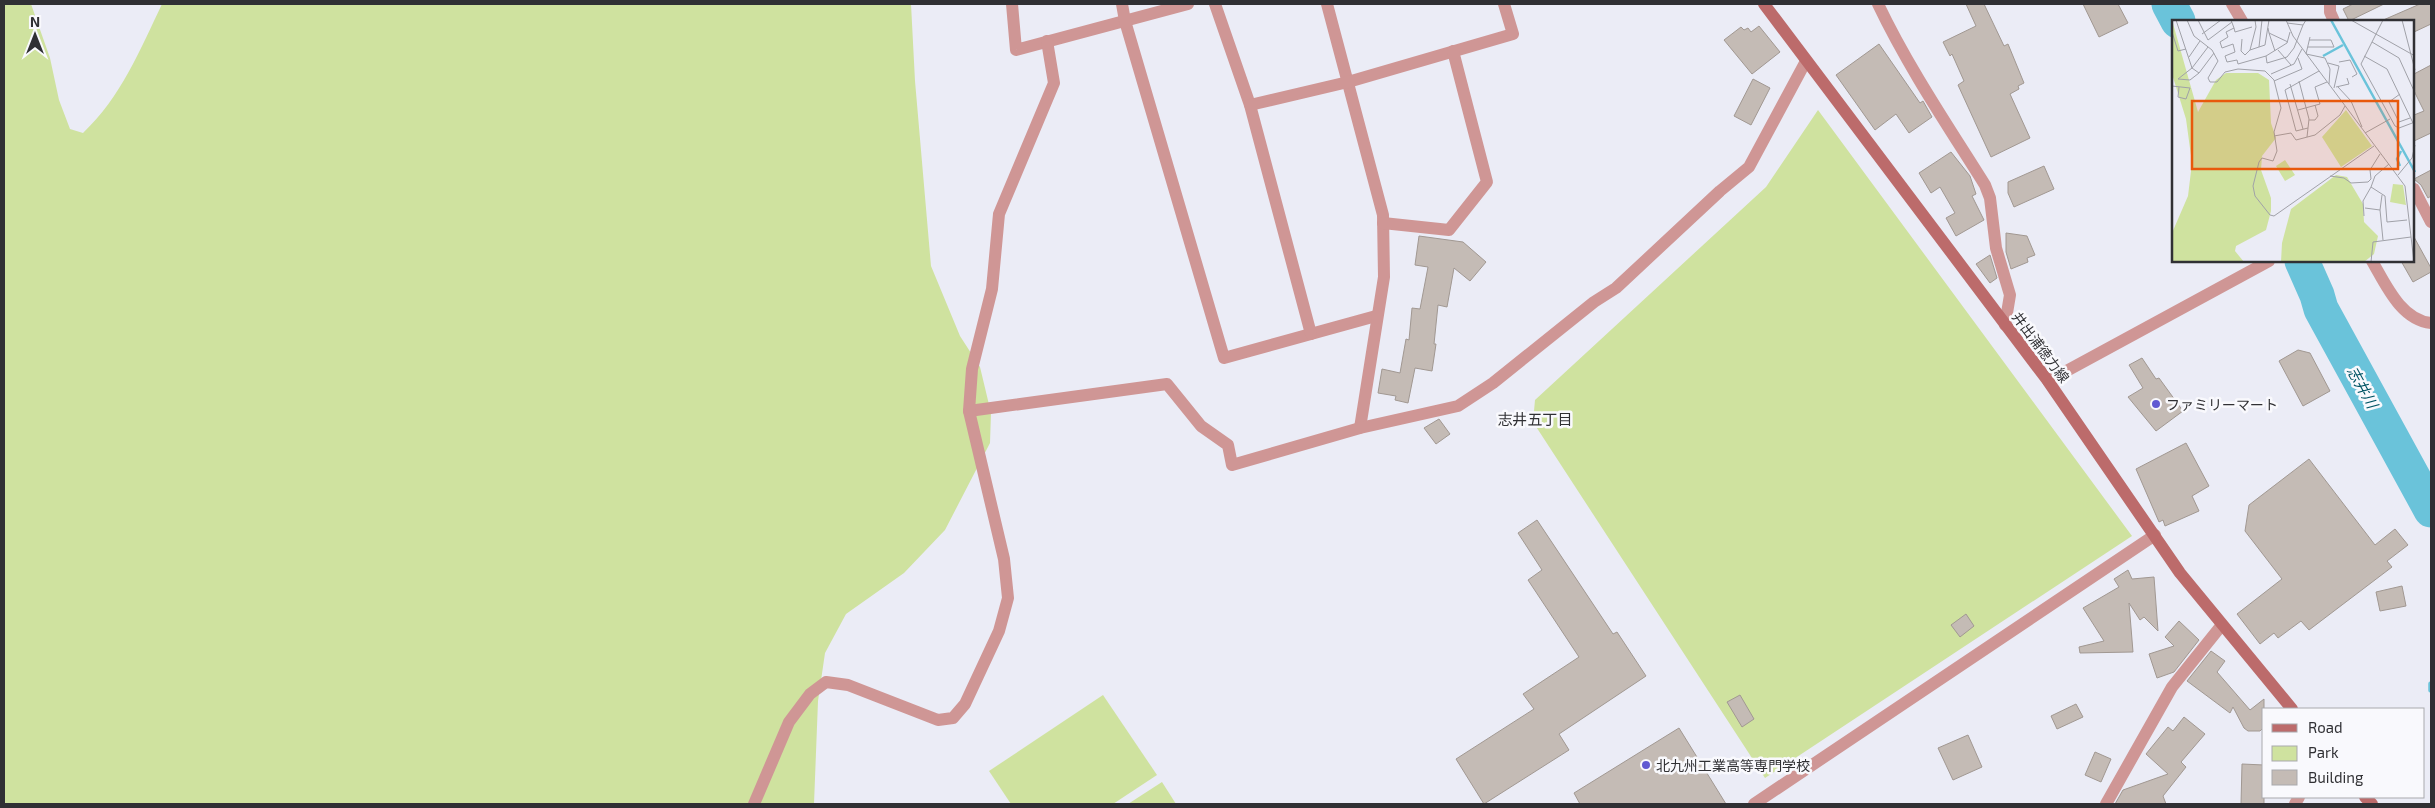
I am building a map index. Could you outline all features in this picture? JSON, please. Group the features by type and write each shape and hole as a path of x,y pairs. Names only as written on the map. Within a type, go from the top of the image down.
{"main road":[{"name":"井出浦徳力線","path":"1764,4 2048,381 2180,573 2221,626 2291,708"}],"street":[{"path":"1012,4 1016,50 1188,4"},
{"path":"1122,4 1125,21 1224,358 1376,316"},
{"path":"1214,4 1250,105 1311,334"},
{"path":"1327,4 1383,216 1384,277 1376,316 1360,428"},
{"path":"1250,105 1348,82 1513,34 1504,4"},
{"path":"1878,4 1891,31 1934,104 1985,185 1990,198 1996,248 2010,295 2005,325"},
{"path":"2232,4 2241,20"},
{"path":"2330,4 2330,12 2334,20"},
{"path":"754,804 789,722 810,694 826,682 848,685 938,720 953,718 964,704 998,631 1008,598 1004,559 968,411 972,369 992,289 998,214 1054,83 1047,41"},
{"path":"1383,223 1449,230 1488,182 1453,51"},
{"path":"968,411 1167,384 1201,426 1228,445 1232,466 1360,428 1458,406 1493,383 1594,302 1616,288 1720,191 1749,167 1806,61"},
{"path":"2415,191 2431,222"},
{"path":"2048,381 2267,262"},
{"path":"2373,262 2396,302 2421,322 2431,323"},
{"path":"1754,804 2155,535"},
{"path":"2106,804 2172,687 2221,626"}],"green space":[{"path":"4,4 31,4 50,58 59,100 70,129 83,133 119,88 162,4 911,4 915,81 931,266 960,336 980,367 991,413 990,443 945,530 904,573 846,614 825,653 818,701 814,804 4,804"},
{"path":"1818,110 2132,536 1765,778 1533,422 1535,400 1766,187"},
{"path":"1103,695 1157,775 1113,804 1011,804 989,771"},
{"path":"1162,782 1176,804 1128,804"}],"building":[{"path":"1966,4 1984,4 2004,46 2008,44 2024,83 2018,86 2019,89 2010,94 2030,138 1991,157 1958,85 1964,81 1952,54 1950,56 1943,42 1976,26"},
{"path":"2083,4 2118,4 2128,23 2099,37"},
{"path":"2353,4 2384,4 2351,20 2348,20 2343,9"},
{"path":"2420,4 2431,4 2431,24 2415,32 2415,20 2383,20"},
{"path":"1759,26 1780,52 1752,74 1724,40 1741,27 1744,30 1748,28 1751,32"},
{"path":"1879,44 1920,103 1923,101 1932,117 1909,133 1896,114 1875,130 1836,75"},
{"path":"2431,65 2431,133 2415,141 2415,115 2424,111 2415,93 2415,73"},
{"path":"1753,79 1770,88 1751,125 1734,116"},
{"path":"1951,152 1970,176 1976,194 1972,196 1984,220 1956,236 1946,218 1955,213 1940,187 1931,193 1919,173"},
{"path":"2044,166 2054,189 2014,207 2008,193 2008,182"},
{"path":"2431,170 2431,196 2428,198 2415,178"},
{"path":"2006,233 2027,236 2035,255 2027,258 2028,262 2011,269 2006,252"},
{"path":"1419,236 1463,242 1486,262 1470,281 1454,268 1447,307 1438,305 1434,344 1436,344 1432,371 1415,368 1408,403 1395,400 1396,396 1378,393 1382,369 1400,373 1406,339 1409,340 1412,308 1420,309 1428,267 1415,265"},
{"path":"2415,239 2431,268 2431,272 2413,282 2402,262 2415,262"},
{"path":"1990,255 1997,278 1990,283 1976,264"},
{"path":"2298,350 2310,353 2330,391 2303,406 2279,361"},
{"name":"ファミリーマート","path":"2142,358 2156,379 2159,378 2183,411 2156,431 2128,397 2143,388 2129,365"},
{"path":"1439,419 1450,434 1436,444 1424,428"},
{"path":"2186,443 2209,486 2192,496 2199,511 2165,526 2163,520 2159,522 2136,469"},
{"path":"2309,459 2375,545 2395,529 2408,545 2387,561 2392,567 2309,630 2301,621 2278,638 2274,633 2260,644 2237,614 2282,579 2245,531 2249,505"},
{"path":"1537,520 1613,634 1617,632 1646,676 1559,734 1569,750 1484,804 1456,759 1534,709 1523,694 1579,657 1528,580 1542,570 1518,533"},
{"path":"2128,570 2132,579 2154,577 2158,631 2144,617 2140,620 2129,603 2133,652 2080,653 2079,647 2104,641 2083,608 2119,587 2114,579"},
{"path":"2402,586 2406,606 2380,611 2376,592"},
{"path":"1966,614 1974,626 1960,637 1951,625"},
{"path":"2179,621 2199,640 2174,672 2157,678 2149,654 2174,646 2165,637"},
{"path":"2211,651 2225,661 2217,672 2250,710 2264,699 2262,729 2260,731 2248,731 2244,728 2233,707 2230,713 2187,681"},
{"path":"1740,695 1754,719 1742,727 1727,702"},
{"path":"2076,704 2083,717 2057,729 2051,716"},
{"path":"2184,717 2205,734 2181,762 2186,767 2163,796 2166,804 2115,804 2123,790 2168,774 2146,754 2168,727 2173,731"},
{"path":"1679,728 1726,804 1580,804 1574,793"},
{"path":"1968,735 1982,767 1953,780 1938,748"},
{"path":"2095,752 2111,759 2101,782 2085,775"},
{"path":"2242,764 2262,765 2262,798 2264,798 2264,804 2241,804"}],"waterway":[{"name":"志井川","path":"2169,4 2177,20"},
{"name":"志井川","path":"2302,262 2321,309 2431,510"},
{"name":"志井川","path":"2431,684 2431,690"}],"place":[{"name":"ファミリーマート","path":"2156,404"},
{"name":"北九州工業高等専門学校","path":"1646,765"}],"district":[{"name":"志井五丁目","path":"1535,419"}]}
